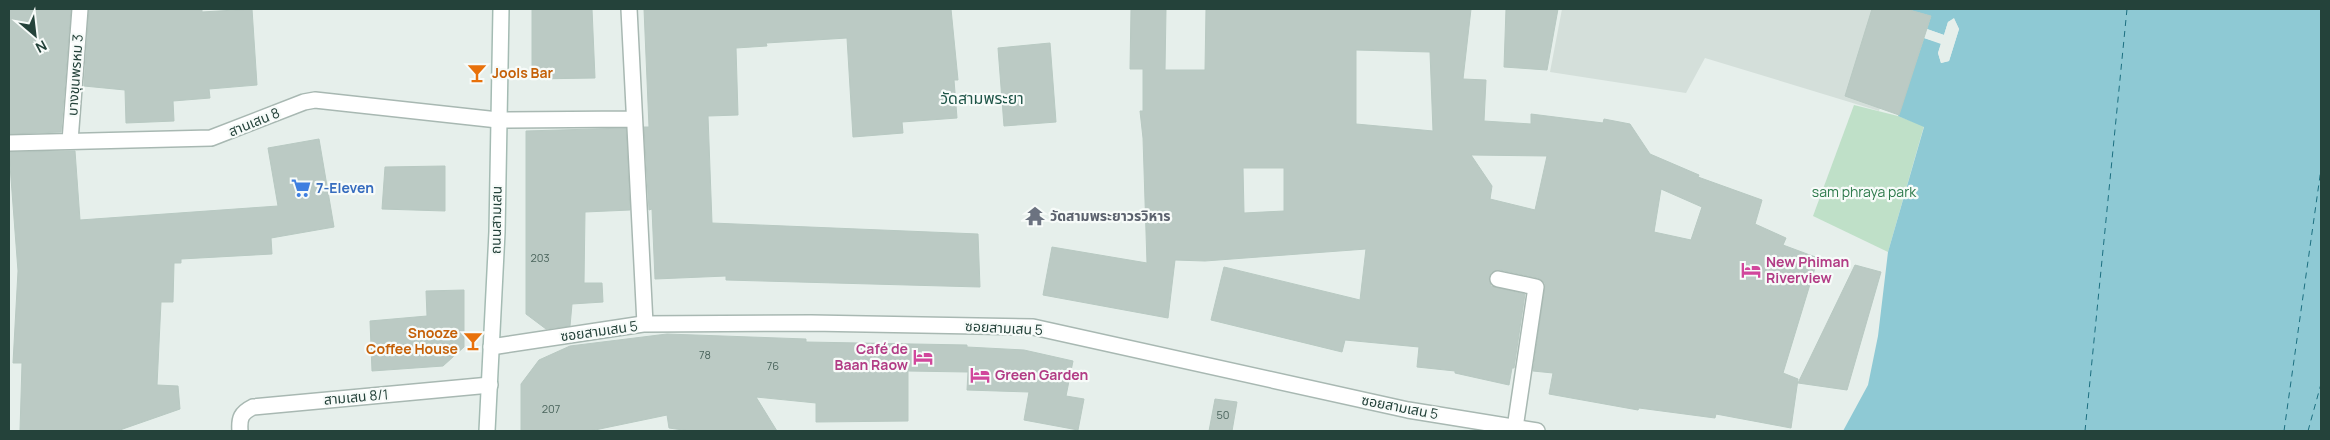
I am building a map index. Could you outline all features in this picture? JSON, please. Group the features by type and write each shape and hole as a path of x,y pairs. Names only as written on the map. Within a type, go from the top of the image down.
{"street":[{"name":"บางขุนพรหม 3","path":"70,141 80,9"},
{"name":"ถนนสามเสน","path":"487,431 497,232 501,9"},
{"path":"629,9 644,324"},
{"name":"สานเสน 8","path":"9,143 211,138 304,102 315,100 498,120 633,119"},
{"path":"1498,279 1536,287 1515,428"},
{"name":"ซอยสามเสน 5","path":"491,347 644,324 812,323 1033,327 1408,410 1537,431"},
{"name":"สามเสน 8/1","path":"240,431 239,421 243,412 253,407 490,385"}],"shaded area":[{"path":"1562,9 1905,9 1879,111 1705,58 1686,93 1550,72"}],"green space":[{"name":"sam phraya park","path":"1854,105 1898,116 1924,126 1888,252 1813,216"}],"water":[{"path":"1906,9 2321,9 2321,431 1843,431 1868,385 1878,336 1888,252 1924,127 1898,116 1924,38 1941,43 1938,53 1941,63 1949,61 1959,29 1954,19 1948,22 1944,35 1927,29 1931,16"}],"pier":[{"path":"1954,18 1959,29 1949,61 1941,63 1938,53 1941,44 1924,38 1925,36 1942,42 1940,53 1943,60 1947,59 1956,29 1953,22 1950,24 1945,37 1926,32 1927,29 1944,35 1948,22"}],"building":[{"path":"9,9 71,9 61,132 9,134"},
{"path":"89,9 202,9 202,12 252,9 257,85 209,89 210,98 173,101 174,121 126,123 125,90 84,86"},
{"path":"532,9 592,9 595,78 532,79"},
{"path":"644,9 951,9 958,80 954,80 957,118 902,122 903,133 853,137 847,38 766,43 767,46 736,48 738,115 708,116 712,223 978,234 980,287 726,280 726,276 655,279 652,209 649,210 644,127 649,127"},
{"path":"1131,9 1166,9 1165,70 1205,70 1206,9 1471,9 1463,79 1486,80 1484,121 1531,124 1531,114 1603,123 1604,119 1630,124 1650,154 1699,175 1698,177 1762,200 1755,224 1786,238 1783,245 1818,258 1783,373 1798,379 1791,428 1716,414 1715,418 1639,408 1638,410 1549,394 1553,373 1533,371 1545,283 1538,278 1500,270 1491,273 1489,278 1491,286 1525,294 1514,368 1512,368 1509,385 1455,373 1455,371 1417,367 1419,347 1345,340 1342,352 1211,320 1224,267 1360,300 1366,249 1205,261 1175,260 1168,318 1043,295 1052,247 1147,263 1143,138 1140,111 1143,111 1143,69 1130,69","holes":["1356,50 1430,52 1433,131 1356,124","1471,155 1547,156 1535,210 1490,199 1492,186","1243,168 1284,168 1284,211 1244,213","1661,189 1702,207 1691,240 1654,232"]},
{"path":"1506,9 1558,9 1547,70 1504,67"},
{"path":"1872,9 1906,9 1931,16 1899,115 1845,96"},
{"path":"1050,43 1056,122 1004,126 998,48"},
{"path":"626,128 630,210 585,212 584,283 602,283 603,302 572,304 570,326 546,329 526,314 526,131"},
{"path":"319,139 334,227 271,238 272,254 181,259 181,263 174,263 173,302 161,302 157,385 178,386 180,409 117,431 20,431 22,363 13,363 18,271 9,152 75,151 80,220 278,206 268,148"},
{"path":"445,166 445,211 382,209 385,167"},
{"path":"1855,265 1881,272 1847,390 1798,383"},
{"path":"464,290 464,347 443,366 372,371 370,321 427,316 426,291"},
{"path":"667,334 806,339 806,342 967,345 967,347 1024,350 1073,361 1066,396 1084,399 1078,430 1024,420 1029,392 967,390 968,372 908,371 908,421 816,422 816,403 756,397 777,431 690,431 669,428 667,415 590,431 521,431 521,384 539,360 570,346"},
{"path":"1215,399 1237,402 1232,431 1209,431"}],"ferry route":[{"path":"2085,431 2127,9"},
{"path":"2284,431 2321,169"},
{"path":"2308,431 2321,384"}],"place":[{"name":"Jools Bar","path":"477,73"},
{"name":"7-Eleven","path":"301,188"},
{"name":"วัดสามพระยาวรวิหาร","path":"1035,216"},
{"name":"New Phiman Riverview","path":"1751,270"},
{"name":"Snooze Coffee House","path":"473,341"},
{"name":"Café de Baan Raow","path":"923,357"},
{"name":"Green Garden","path":"980,375"}],"district":[{"name":"วัดสามพระยา","path":"982,98"}]}
